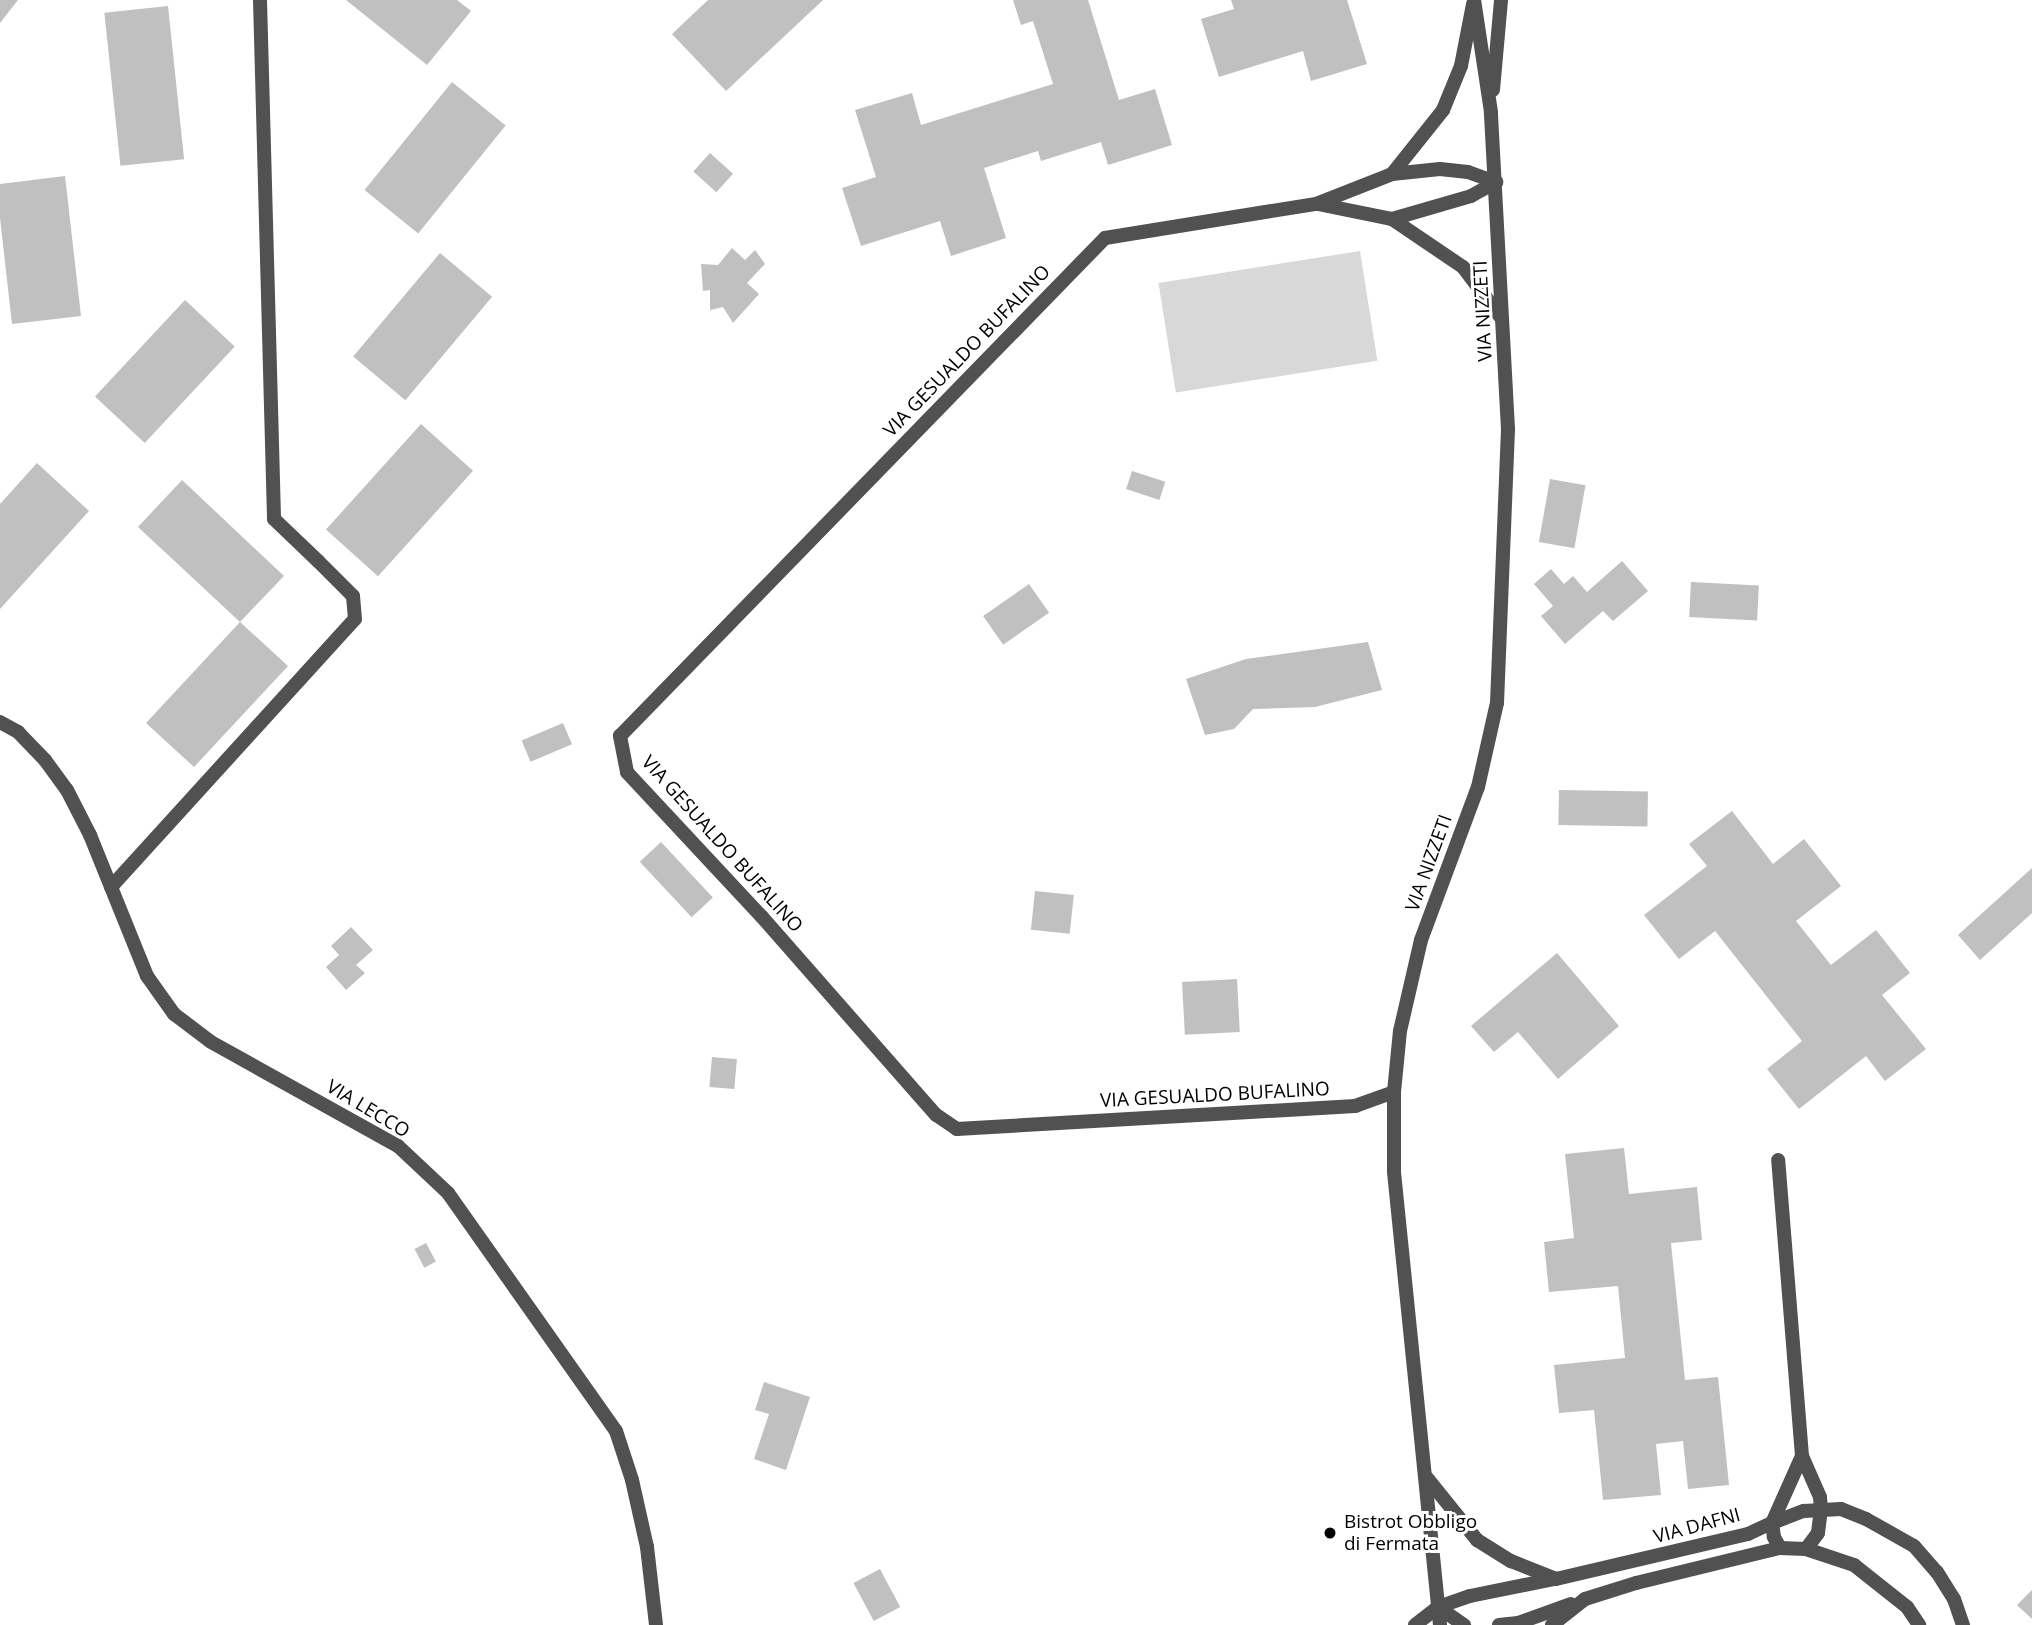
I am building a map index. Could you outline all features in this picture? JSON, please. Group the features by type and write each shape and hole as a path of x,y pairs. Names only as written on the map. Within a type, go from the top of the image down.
{"street":[{"path":"111,887 355,619 353,596 274,519 260,0"},
{"path":"1474,0 1491,112"},
{"path":"1392,174 1443,110 1461,66 1474,0"},
{"path":"1491,112 1501,0"},
{"name":"VIA NIZZETI","path":"1440,1625 1394,1171 1394,1092 1400,1031 1421,940 1478,787 1497,704 1507,429 1491,112"},
{"path":"1316,204 1392,174 1440,169 1468,172 1496,182"},
{"path":"1392,219 1471,197 1496,182"},
{"path":"1316,204 1392,219 1463,267 1502,319"},
{"name":"VIA GESUALDO BUFALINO","path":"1316,204 1105,238 620,736 627,772 762,917 936,1115 957,1129 1355,1106 1394,1092"},
{"name":"VIA LECCO","path":"0,722 18,732 67,790 147,976 174,1013 211,1042 398,1146 448,1193 616,1432 632,1480 647,1547 656,1625"},
{"path":"1778,1160 1802,1456 1820,1497 1821,1509 1818,1533 1807,1549"},
{"path":"1780,1548 1773,1538 1772,1523 1802,1456"},
{"path":"1427,1478 1477,1540 1511,1561 1556,1579"},
{"path":"1821,1509 1841,1509 1866,1519 1914,1546 1937,1572 1954,1599 1963,1625"},
{"name":"VIA DAFNI","path":"1415,1625 1438,1607 1470,1596 1556,1579 1748,1534 1804,1511 1821,1509"},
{"name":"VIA DAFNI","path":"1552,1625 1586,1599 1780,1548 1807,1549 1854,1564 1907,1607 1919,1625"},
{"path":"1499,1625 1518,1623 1586,1599"},
{"path":"1438,1607 1464,1625"}],"shaded area":[{"path":"1360,251 1377,361 1176,393 1159,283"}],"building":[{"path":"0,0 18,0 0,23"},
{"path":"346,0 457,0 471,11 427,65"},
{"path":"708,0 823,0 726,91 672,34"},
{"path":"1013,0 1088,0 1119,100 1155,89 1172,145 1108,165 1101,142 1041,161 1038,151 984,168 1006,238 951,256 940,221 861,246 842,188 876,177 855,110 912,93 921,125 1053,84 1033,21 1021,25"},
{"path":"1231,0 1347,0 1367,64 1311,81 1303,51 1219,77 1201,19 1234,9"},
{"path":"168,6 184,159 120,166 104,13"},
{"path":"452,82 506,125 418,233 365,190"},
{"path":"710,153 733,174 716,192 693,172"},
{"path":"65,176 81,316 12,324 0,218 0,184"},
{"path":"732,248 745,260 755,250 765,264 747,283 759,294 733,323 723,307 710,310 710,290 703,291 701,264 718,265"},
{"path":"440,253 492,297 405,400 353,356"},
{"path":"185,300 235,346 145,443 95,397"},
{"path":"421,424 473,471 378,576 326,530"},
{"path":"37,463 89,511 0,609 0,504"},
{"path":"1132,471 1165,482 1159,500 1126,489"},
{"path":"1550,479 1585,485 1574,548 1539,542"},
{"path":"182,480 284,576 240,622 138,527"},
{"path":"1622,561 1648,591 1613,621 1603,611 1565,644 1541,616 1553,606 1534,584 1551,569 1564,584 1573,576 1587,592"},
{"path":"1691,582 1759,586 1757,621 1689,617"},
{"path":"1029,584 1049,613 1003,645 983,616"},
{"path":"240,622 288,666 194,767 146,723"},
{"path":"1368,642 1382,690 1315,707 1253,709 1234,729 1205,735 1186,679 1246,659"},
{"path":"563,723 572,744 531,762 522,741"},
{"path":"1559,790 1648,792 1647,827 1558,825"},
{"path":"1732,811 1773,864 1804,839 1841,886 1796,921 1831,965 1876,930 1910,973 1882,995 1926,1049 1885,1081 1866,1056 1799,1109 1767,1069 1802,1041 1715,931 1679,959 1644,915 1707,866 1689,844"},
{"path":"661,842 713,898 692,917 640,862"},
{"path":"2032,868 2032,913 1980,960 1958,935"},
{"path":"1035,891 1074,895 1070,934 1031,930"},
{"path":"351,927 373,950 356,965 365,973 346,990 326,967 339,955 331,946"},
{"path":"1557,953 1619,1026 1558,1079 1518,1032 1494,1052 1471,1026"},
{"path":"1237,979 1240,1032 1185,1035 1182,982"},
{"path":"712,1057 737,1059 734,1089 709,1087"},
{"path":"1624,1148 1629,1194 1697,1187 1702,1240 1671,1243 1685,1380 1718,1377 1729,1485 1688,1489 1683,1441 1656,1444 1661,1495 1603,1500 1594,1410 1559,1413 1554,1365 1625,1358 1618,1286 1549,1292 1544,1242 1574,1238 1565,1154"},
{"path":"426,1243 436,1262 424,1268 415,1249"},
{"path":"764,1382 810,1397 786,1470 754,1459 769,1414 755,1410"},
{"path":"880,1569 900,1607 874,1621 854,1583"},
{"path":"2032,1590 2032,1619 2017,1605"}],"place":[{"name":"Bistrot Obbligo di Fermata","path":"1330,1533"}]}
